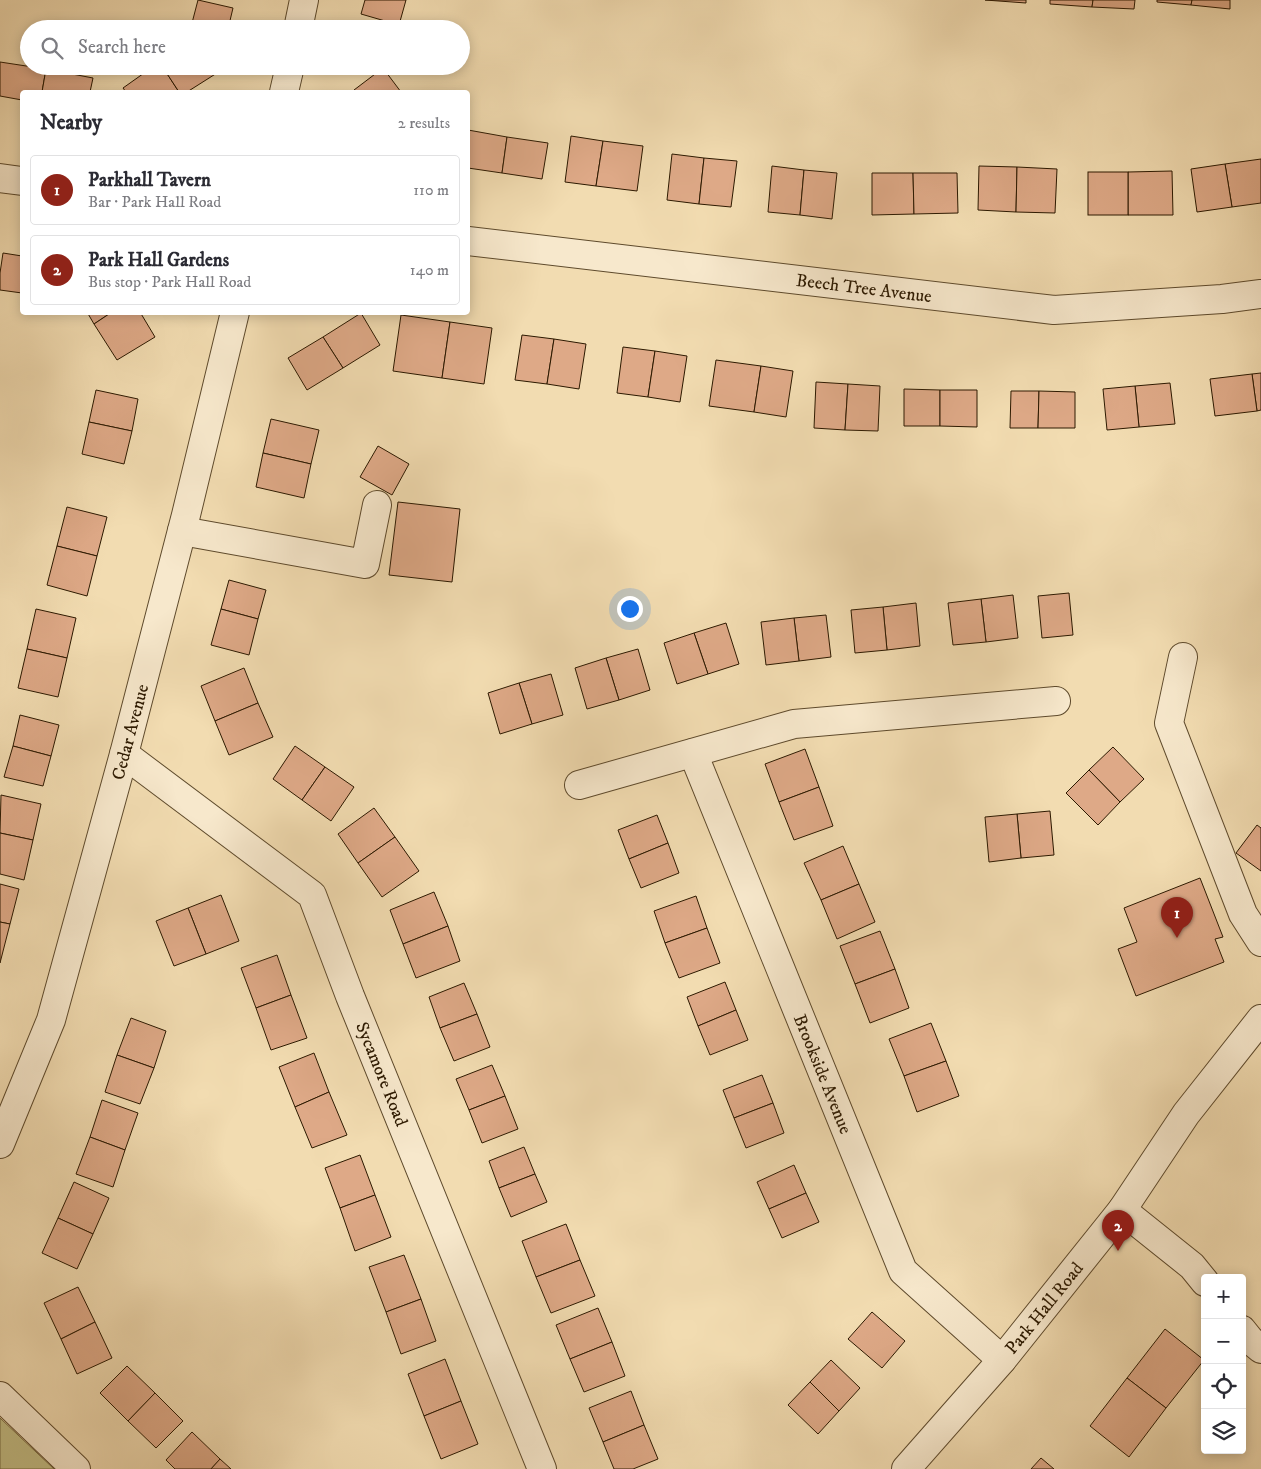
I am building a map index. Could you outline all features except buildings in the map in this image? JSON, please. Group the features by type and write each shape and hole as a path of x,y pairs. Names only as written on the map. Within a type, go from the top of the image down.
{"street":[{"path":"300,20 304,0"},
{"path":"284,90 288,75"},
{"path":"0,178 20,181"},
{"name":"Beech Tree Avenue","path":"470,241 1054,310 1222,299 1261,294"},
{"name":"Cedar Avenue","path":"0,1144 50,1020 124,754 182,531 234,315"},
{"path":"182,531 365,564 377,505"},
{"path":"1182,657 1169,723 1243,914 1261,942"},
{"path":"579,785 794,724 1056,701"},
{"name":"Brookside Avenue","path":"693,753 903,1271 1002,1360"},
{"name":"Sycamore Road","path":"124,754 312,895 350,996 542,1469"},
{"name":"Park Hall Road","path":"906,1469 1002,1360 1122,1210 1186,1114 1261,1019"},
{"path":"1122,1210 1192,1266 1201,1277"},
{"path":"1246,1335 1261,1349"},
{"path":"0,1396 76,1469"}],"shaded area":[{"path":"0,1418 54,1469 0,1469"}],"place":[{"name":"Parkhall Tavern","path":"1177,938"},
{"name":"Park Hall Gardens","path":"1118,1251"}]}
